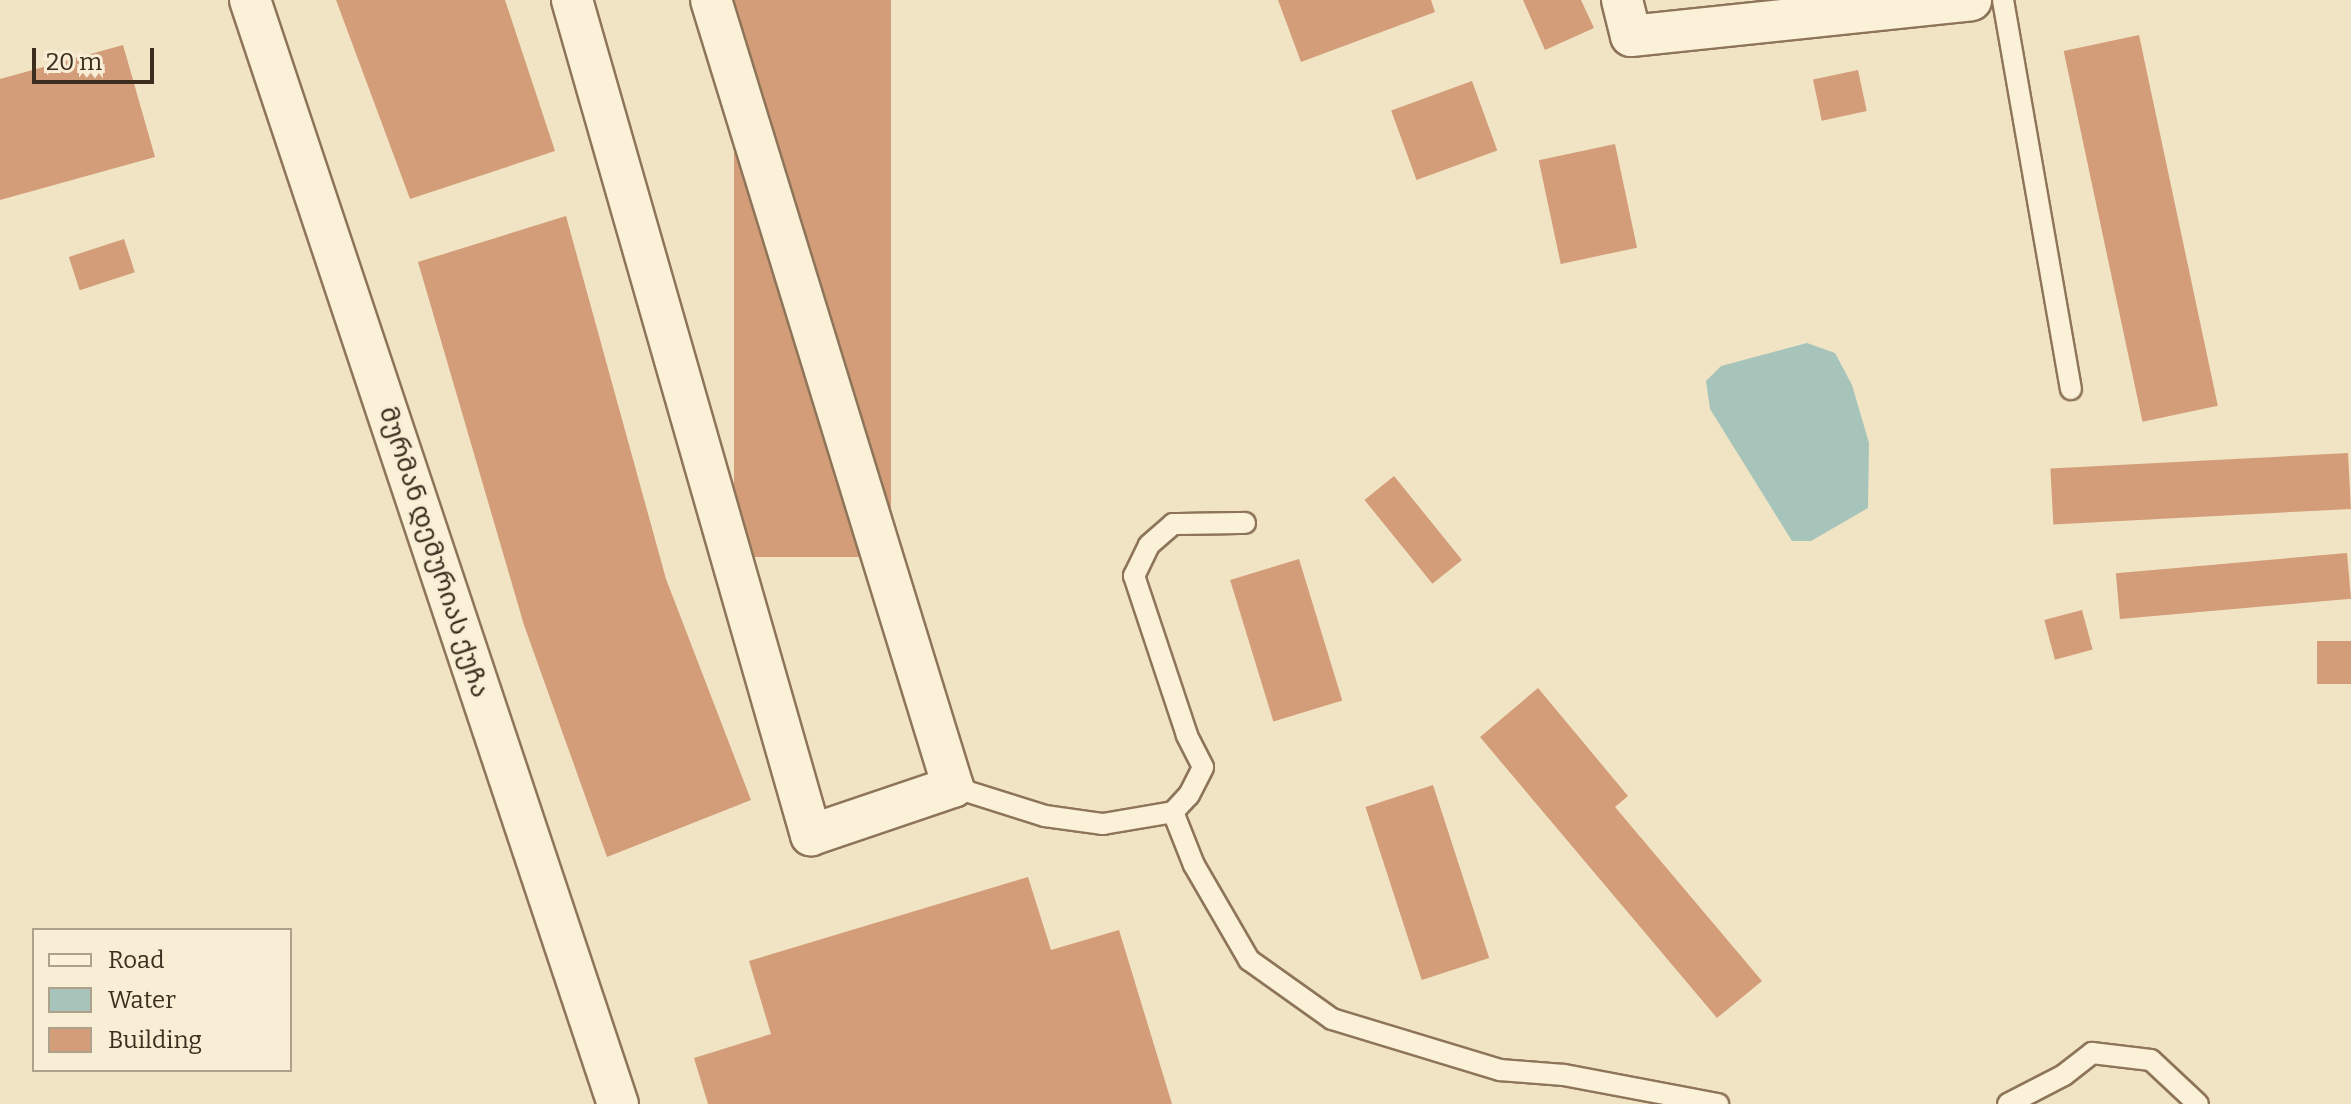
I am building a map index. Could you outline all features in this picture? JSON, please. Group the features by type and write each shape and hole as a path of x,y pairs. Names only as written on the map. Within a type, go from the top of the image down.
{"street":[{"name":"მურმან დემურიას ქუჩა","path":"250,0 618,1104"},
{"path":"572,0 811,835 953,787 711,0"},
{"path":"1622,0 1631,36 1971,0"}],"lane":[{"path":"2003,0 2071,389"},
{"path":"953,787 1045,816 1103,824 1173,812 1189,795 1203,767 1187,735 1134,576 1149,545 1173,524 1245,523"},
{"path":"1173,812 1194,865 1249,960 1332,1019 1500,1070 1564,1075 1718,1104"},
{"path":"2008,1104 2064,1075 2092,1053 2151,1060 2198,1104"}],"water":[{"path":"1807,343 1835,353 1852,385 1869,443 1868,508 1811,541 1792,541 1710,409 1706,381 1721,366"}],"building":[{"path":"336,0 505,0 555,151 410,199"},
{"path":"734,0 891,0 891,557 734,557"},
{"path":"1278,0 1431,0 1435,12 1301,62"},
{"path":"1523,0 1581,0 1594,28 1545,50"},
{"path":"2139,35 2218,406 2142,422 2064,51"},
{"path":"123,45 155,157 0,200 0,79"},
{"path":"1858,70 1867,111 1822,121 1813,80"},
{"path":"1472,81 1497,151 1416,180 1391,110"},
{"path":"1615,144 1637,248 1561,264 1539,160"},
{"path":"566,216 666,579 751,800 607,857 524,625 418,262"},
{"path":"124,239 135,272 80,290 69,257"},
{"path":"2348,453 2351,509 2053,525 2050,469"},
{"path":"1394,476 1462,560 1432,584 1364,500"},
{"path":"2347,553 2351,599 2120,619 2116,573"},
{"path":"1299,559 1342,701 1273,722 1230,580"},
{"path":"2082,610 2093,650 2055,660 2044,620"},
{"path":"2317,641 2351,641 2351,684 2317,684"},
{"path":"1538,688 1628,796 1615,807 1762,981 1717,1018 1480,737"},
{"path":"1433,785 1489,958 1422,980 1365,807"},
{"path":"1028,877 1051,950 1119,930 1172,1104 708,1104 694,1058 771,1034 749,961"}]}
